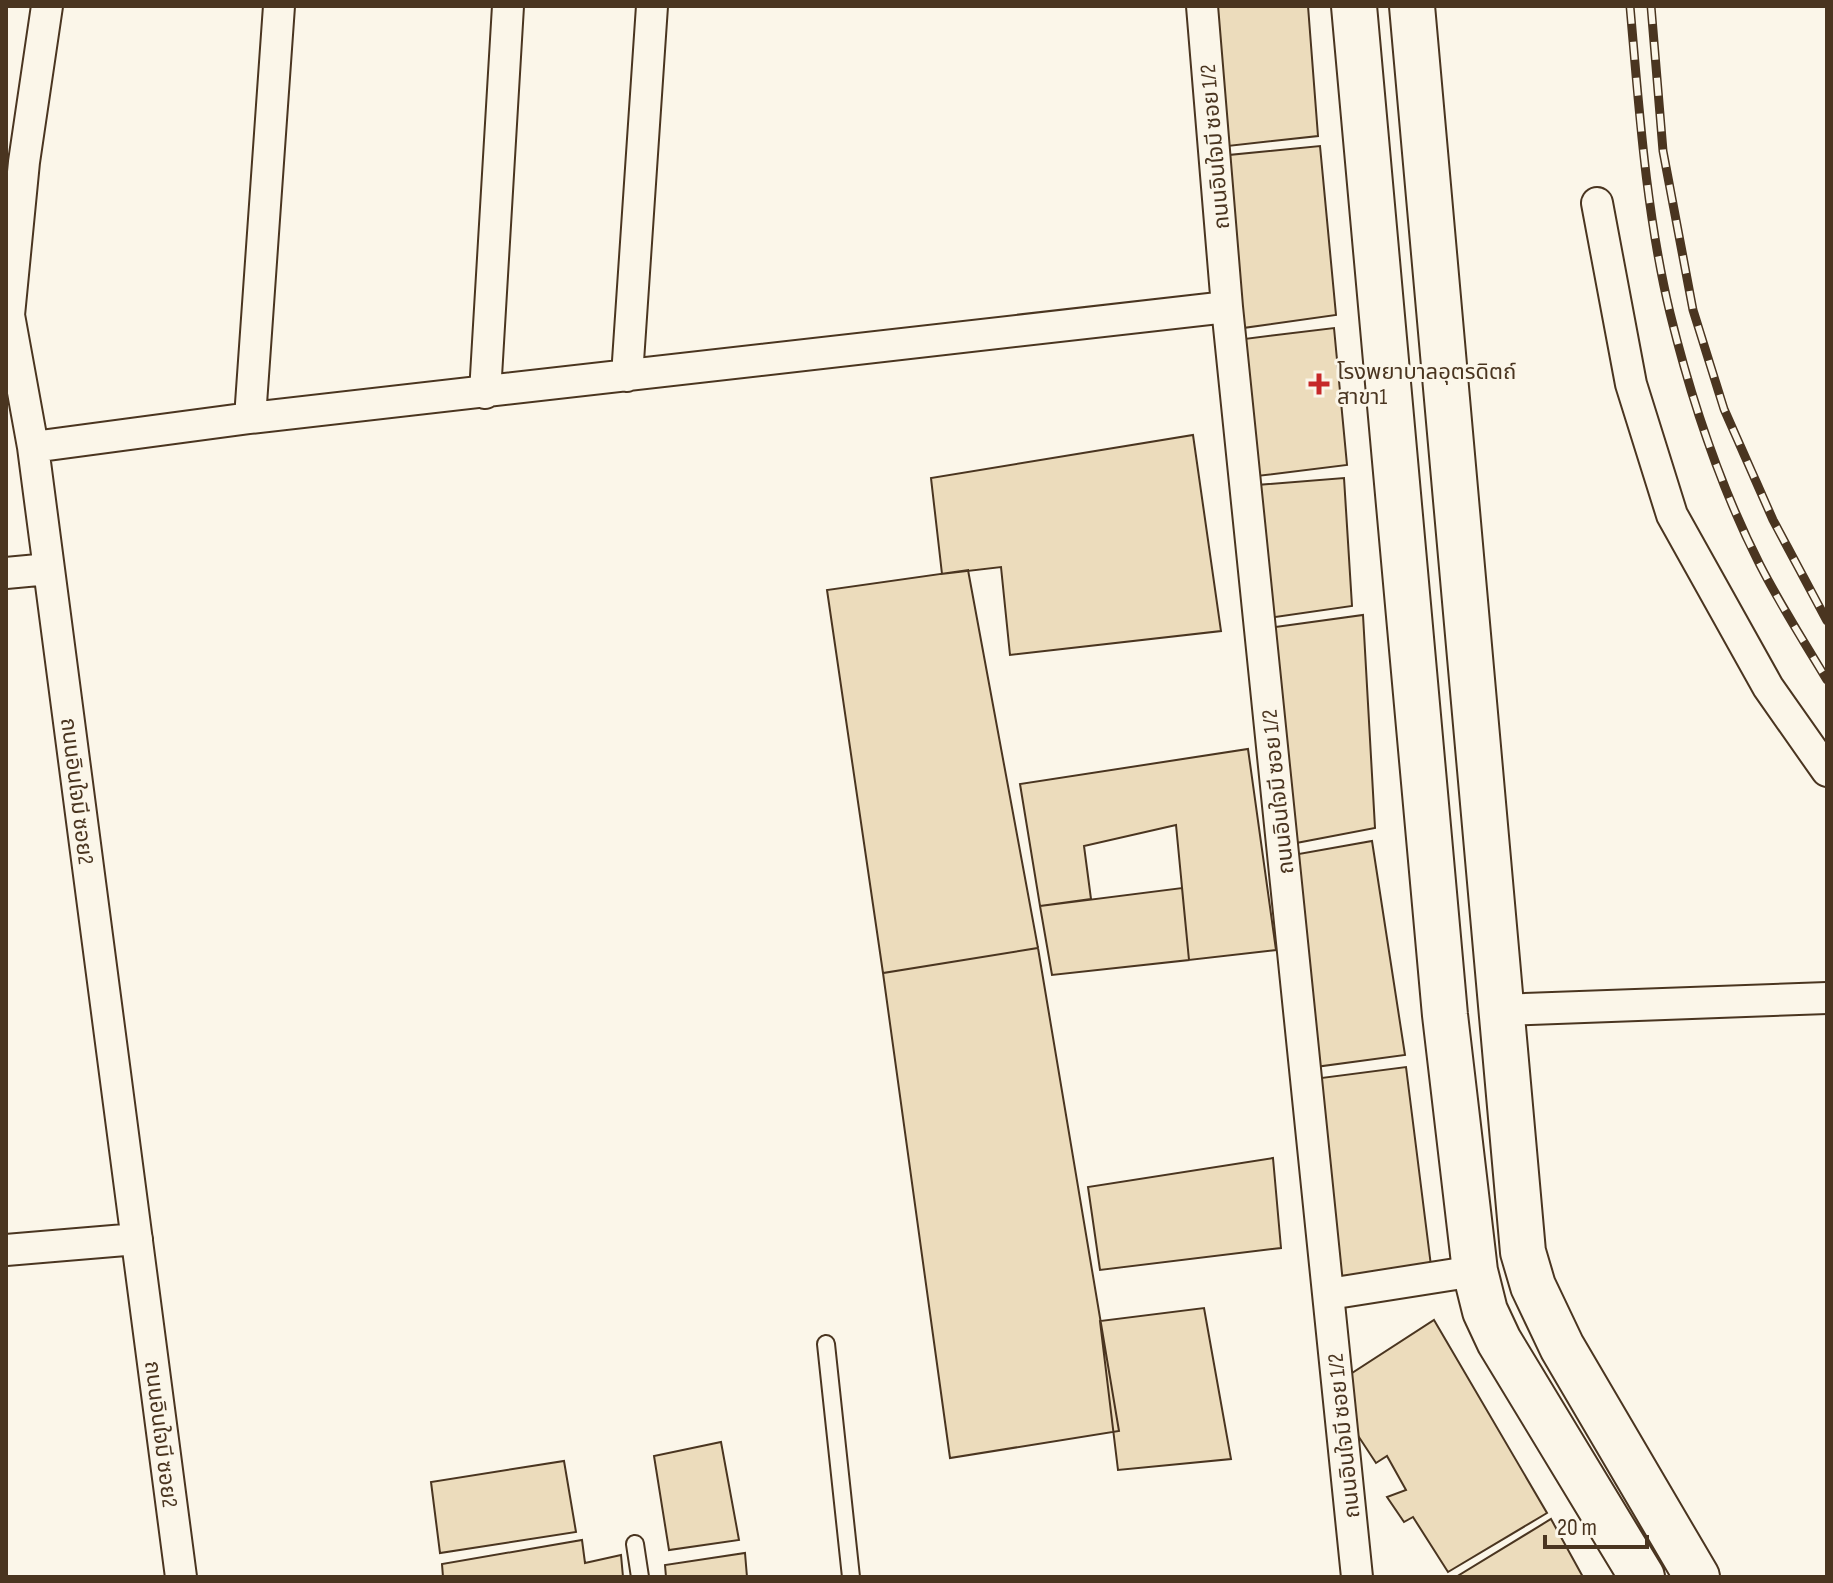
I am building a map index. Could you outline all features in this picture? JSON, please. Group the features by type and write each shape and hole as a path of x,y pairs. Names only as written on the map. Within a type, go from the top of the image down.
{"main road":[{"path":"1354,6 1445,1015 1475,1271 1485,1311 1499,1341 1642,1577"},
{"path":"1412,6 1523,1252 1533,1286 1562,1347 1697,1577"}],"street":[{"name":"ถนนอินใจมี ซอย2","path":"47,6 24,162 9,315 33,447 181,1577"},
{"path":"250,418 279,6"},
{"path":"485,393 508,6"},
{"path":"627,376 652,6"},
{"name":"ถนนอินใจมี ซอย 1/2","path":"1202,6 1227,307 1357,1577"},
{"path":"1597,203 1631,384 1672,515 1768,687 1827,771"},
{"path":"33,447 250,418 1227,307"},
{"path":"6,573 49,569"},
{"path":"1500,1010 1827,998"},
{"path":"6,1250 137,1239"},
{"path":"1329,1294 1475,1271"}],"lane":[{"path":"826,1344 851,1577"},
{"path":"635,1544 640,1577"}],"building":[{"path":"1217,6 1308,6 1318,136 1228,146"},
{"path":"1320,146 1336,315 1243,328 1229,155"},
{"path":"1334,328 1347,465 1257,476 1244,339"},
{"path":"1193,435 1221,631 1010,655 1001,567 942,574 931,478"},
{"path":"1344,478 1352,606 1269,618 1257,485"},
{"path":"968,570 1038,948 883,973 827,590"},
{"path":"1363,615 1375,828 1291,844 1268,628"},
{"path":"1248,749 1276,950 1189,960 1176,825 1084,846 1091,899 1040,906 1020,784"},
{"path":"1372,841 1405,1055 1315,1067 1293,855"},
{"path":"1182,888 1189,960 1052,975 1040,906"},
{"path":"1038,948 1119,1431 950,1458 883,973"},
{"path":"1406,1067 1431,1266 1339,1284 1321,1078"},
{"path":"1273,1158 1281,1248 1100,1270 1088,1187"},
{"path":"1204,1308 1231,1459 1118,1470 1100,1321"},
{"path":"1434,1320 1547,1513 1448,1572 1413,1517 1404,1522 1387,1497 1406,1490 1387,1456 1376,1463 1353,1428 1349,1375"},
{"path":"721,1442 739,1540 669,1550 654,1456"},
{"path":"564,1461 576,1532 440,1553 431,1482"},
{"path":"1551,1519 1583,1577 1456,1577"},
{"path":"582,1540 585,1563 621,1555 623,1577 443,1577 442,1564"},
{"path":"745,1553 747,1577 666,1577 665,1565"}],"railway":[{"path":"1630,6 1644,160 1655,237 1687,378 1719,473 1746,535 1776,594 1827,680"},
{"path":"1651,6 1663,151 1693,310 1724,409 1773,520 1827,621"}],"place":[{"name":"โรงพยาบาลอุตรดิตถ์ สาขา1","path":"1319,384"}]}
